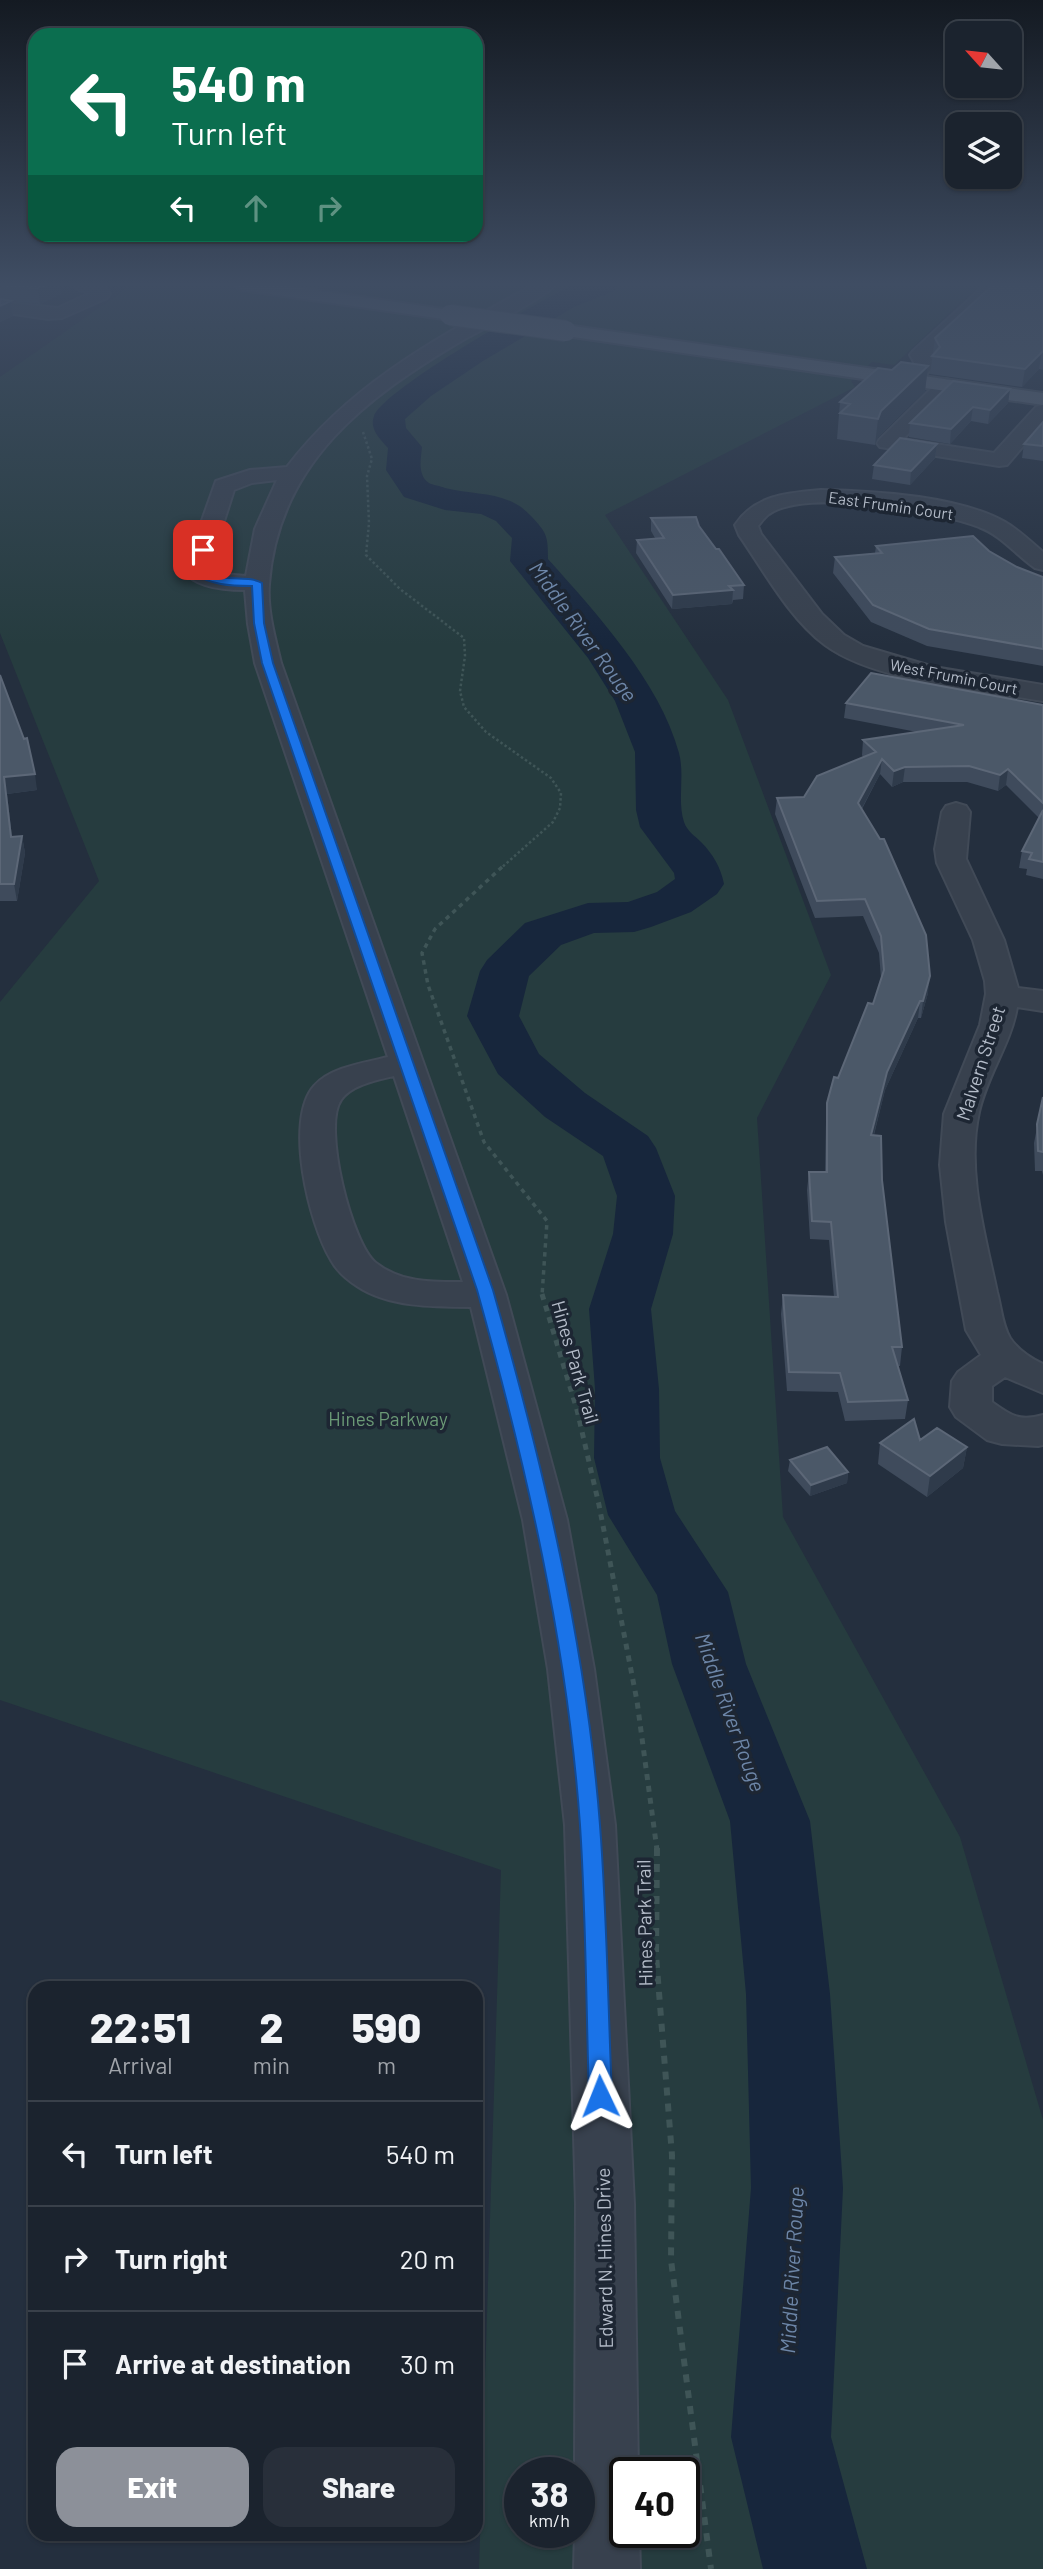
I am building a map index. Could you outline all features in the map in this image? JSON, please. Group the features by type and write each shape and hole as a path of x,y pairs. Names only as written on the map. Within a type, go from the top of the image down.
{"street":[{"name":"Edward N. Hines Drive","path":"354,405 328,429 293,474 278,502 265,535 257,583 259,623 268,663 487,1294 545,1520 571,1669 590,1825 604,2204 607,2569"},
{"path":"926,405 887,443 999,460 1043,411"},
{"path":"257,583 224,583 208,578 196,570 224,486 240,478 261,473 293,474"},
{"name":"East Frumin Court","path":"776,570 750,535 746,524 748,519 763,507 777,502 821,495 866,498 974,518 1008,532 1043,563"},
{"name":"West Frumin Court","path":"776,570 824,631 844,646 891,664 1043,693"},
{"name":"Malvern Street","path":"956,812 950,853 953,865 982,927 1000,976 1002,995 994,1033 961,1112 956,1150 959,1182 986,1330 996,1351 1016,1368 1043,1380"},
{"path":"1002,995 1043,1001"},
{"path":"407,1062 359,1075 326,1093 316,1115 324,1186 349,1259 374,1281 417,1294 487,1294"},
{"path":"1004,1358 972,1381 971,1407 1002,1430 1038,1433 1043,1429"}],"path":[{"name":"Hines Park Trail","path":"361,425 372,459 367,476 369,523 366,555 376,569 410,599 464,638 466,647 458,696 464,708 495,737 555,781 562,795 561,812 553,822 449,915 435,929 422,953 428,985 484,1142 547,1221 542,1297 577,1410 637,1701 657,1849 656,1955 672,2155 671,2260 711,2569"}],"green space":[{"name":"Hines Parkway","path":"0,405 820,405 605,515 728,700 831,975 757,1118 783,1517 960,1837 1043,2120 1043,2569 479,2569 480,2541 483,2541 483,2442 501,1870 0,1700 0,1002 99,881 0,633"}],"building":[{"path":"849,405 887,405 878,419 840,413"},
{"path":"929,405 995,405 990,410 973,407 951,429 910,423"},
{"path":"1043,422 1043,446 1024,444"},
{"path":"900,438 937,444 911,471 874,465"},
{"path":"696,517 699,526 744,585 729,586 733,590 673,595 637,540 664,538 651,518"},
{"path":"973,536 989,551 1017,567 1043,577 1043,649 929,629 873,605 835,557 882,553 876,546"},
{"path":"871,673 1043,705 1043,803 1008,769 1000,775 969,766 905,767 894,771 882,759 858,803 880,839 884,839 926,935 930,976 923,1001 920,1001 887,1072 871,1135 881,1136 882,1180 902,1347 892,1347 908,1400 848,1402 840,1373 789,1372 783,1295 838,1297 831,1222 812,1221 809,1172 827,1172 827,1103 834,1077 838,1078 868,1003 873,1004 884,970 881,936 865,899 817,901 777,798 804,797 817,776 876,752 863,740 964,725 846,703"},
{"path":"0,675 24,739 27,738 35,774 4,777 11,837 22,836 14,884 0,884"},
{"path":"1043,810 1043,862 1029,859 1032,853 1022,851"},
{"path":"1043,1097 1043,1152 1038,1151 1037,1124"},
{"path":"914,1419 920,1440 937,1428 967,1447 930,1476 880,1443"},
{"path":"827,1447 848,1472 811,1485 790,1460"}],"waterway":[{"name":"Middle River Rouge","path":"402,405 389,417 390,430 405,447 403,470 416,490 445,499 489,504 509,513 530,536 529,561 603,651 636,701 659,761 660,819 667,835 690,858 698,873 700,884 674,902 634,917 588,918 543,934 505,971 493,1016 517,1063 565,1105 628,1148 646,1196 643,1234 620,1309 627,1389 627,1458 642,1515 692,1592 709,1664 770,1821 788,1994 797,2188 781,2437 815,2569"}],"route":[{"path":"203,550 196,570 208,578 224,583 257,583 259,623 268,663 485,1290 509,1376 545,1520 571,1669 590,1825 600,2096"}]}
